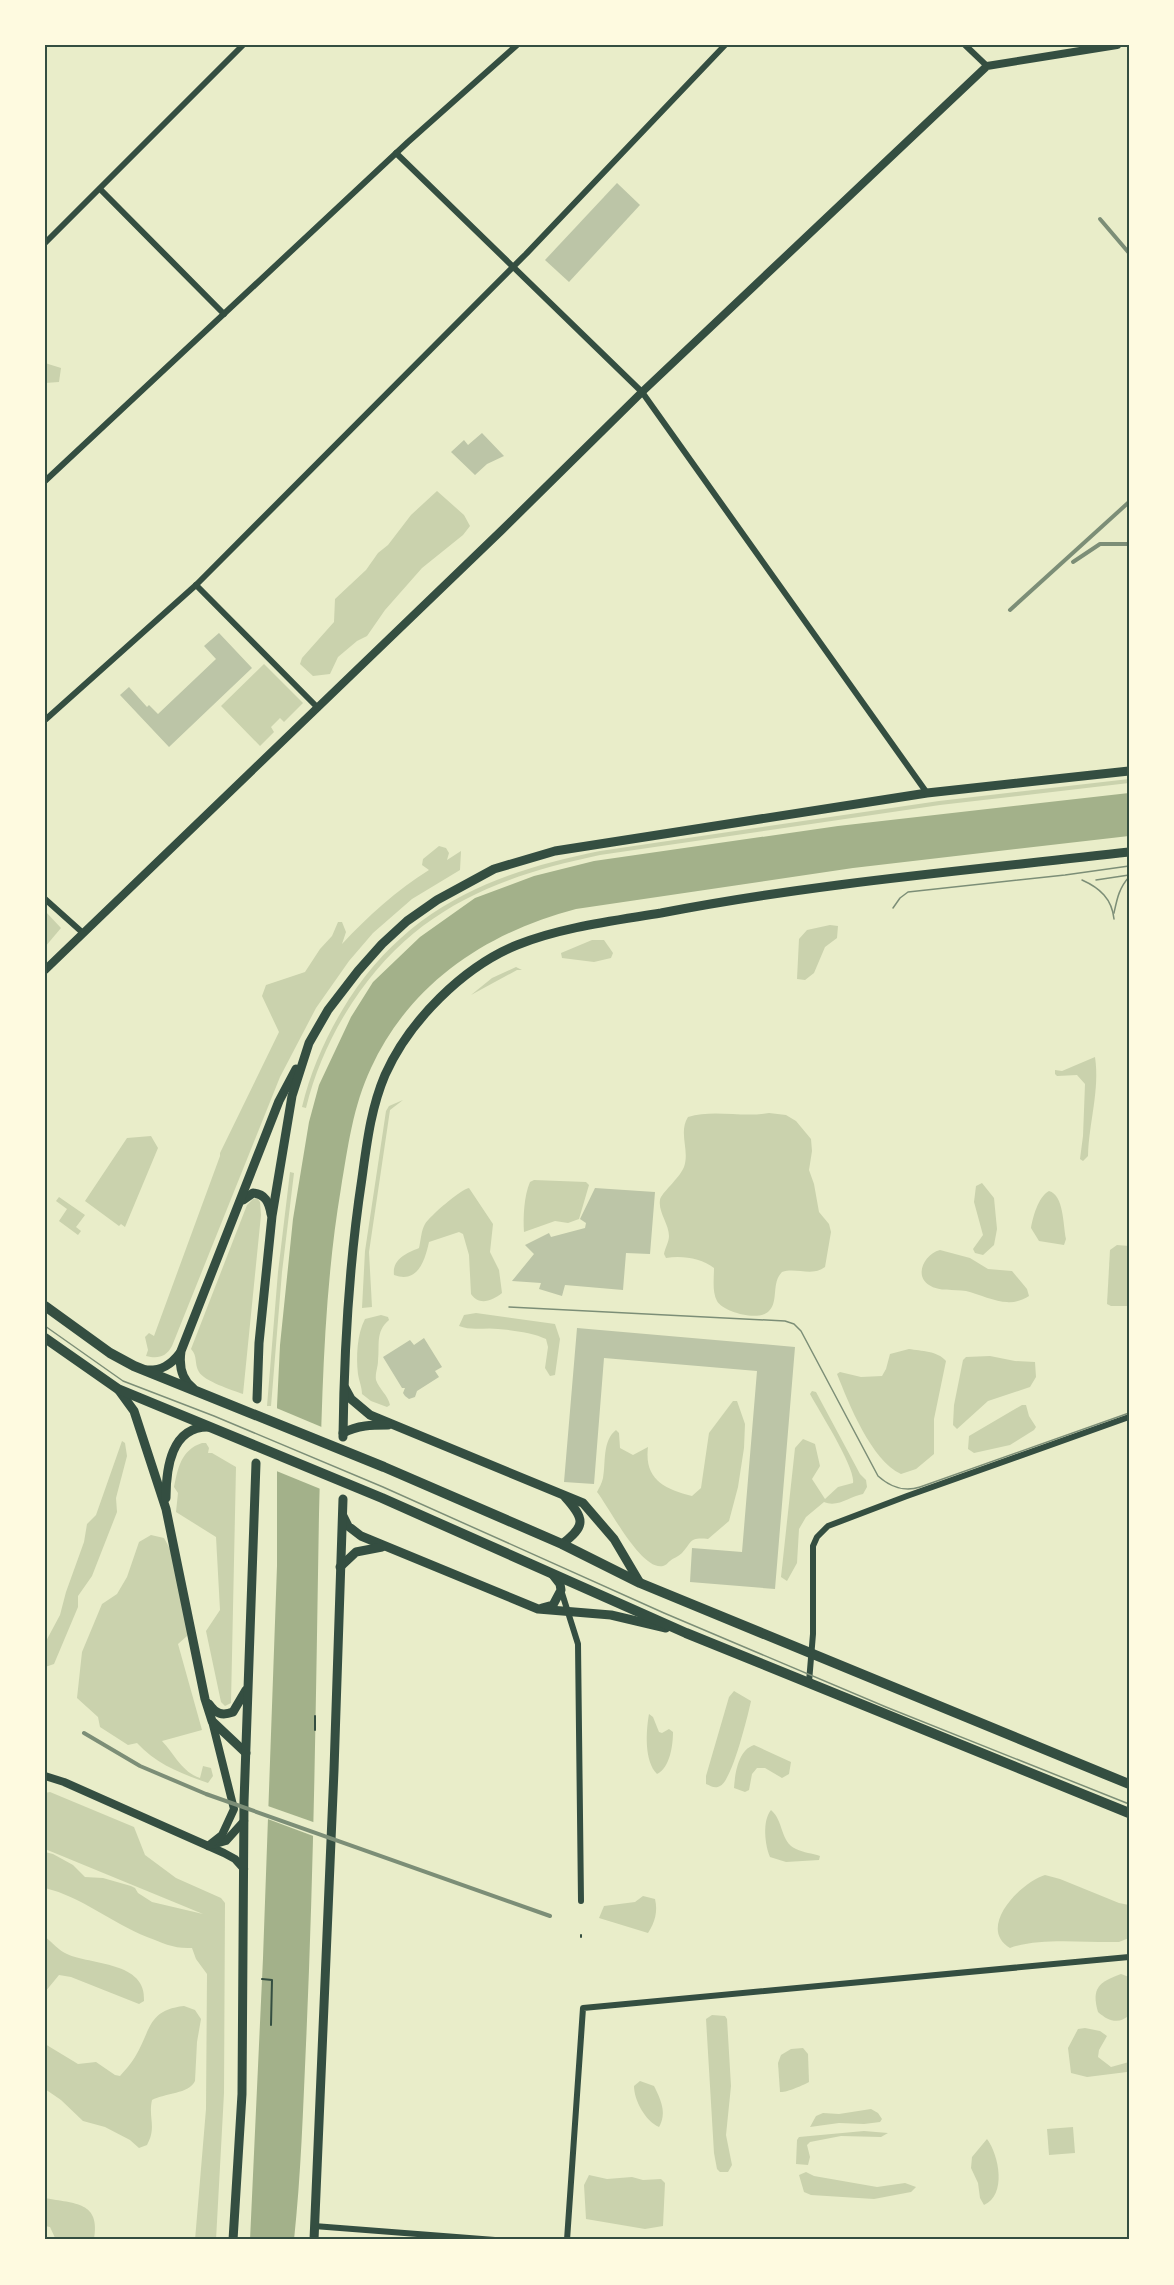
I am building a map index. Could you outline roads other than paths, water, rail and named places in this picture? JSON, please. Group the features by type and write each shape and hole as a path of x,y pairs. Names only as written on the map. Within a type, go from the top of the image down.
{"main road":[{"path":"196,1391 188,1385 182,1375 180,1366 182,1351 279,1101 328,1010 382,944 407,921 437,900 494,869 555,851 927,793 1129,771"},
{"path":"394,1425 366,1425 350,1429 343,1435 344,1384 355,1226 368,1133 375,1101 386,1072 401,1046 419,1020 438,999 462,979 516,945 567,930 722,902 1129,852"},
{"path":"257,1400 259,1343 272,1216 292,1096 309,1043"},
{"path":"241,1202 253,1193 260,1193 265,1198 272,1216"},
{"path":"45,1306 110,1353 143,1370 384,1467 562,1544 640,1583 1129,1784"},
{"path":"45,1338 118,1389 382,1498 686,1633 1129,1813"},
{"path":"143,1370 165,1367 182,1351"},
{"path":"344,1384 351,1399 362,1410 583,1503 614,1539 640,1583"},
{"path":"118,1389 134,1411 166,1509 205,1699 212,1721 246,1753"},
{"path":"166,1509 169,1465 177,1444 185,1433 193,1429 213,1427"},
{"path":"233,2240 242,2094 244,1821 256,1463"},
{"path":"562,1544 578,1531 581,1521 575,1508 564,1495"},
{"path":"314,2240 334,1779 343,1498"},
{"path":"342,1514 348,1526 361,1536 538,1609 611,1615 686,1633"},
{"path":"340,1567 356,1552 384,1547"},
{"path":"538,1609 553,1605 561,1590 555,1576 546,1570"},
{"path":"205,1699 213,1711 227,1715 233,1712 238,1705 248,1685"}],"street":[{"path":"45,243 243,45"},
{"path":"45,481 396,153 517,45"},
{"path":"45,720 196,585 514,266 725,45"},
{"path":"965,45 987,66"},
{"path":"45,970 513,521 642,392 987,66 1117,45"},
{"path":"396,153 642,392 927,793"},
{"path":"100,189 224,314"},
{"path":"196,585 318,708"},
{"path":"45,899 83,933"},
{"path":"809,1682 812,1654 813,1546 817,1537 828,1526 1129,1417"},
{"path":"561,1590 578,1644 581,1901"},
{"path":"208,1846 222,1835 234,1809 212,1721"},
{"path":"45,1776 64,1782 235,1858 244,1869"},
{"path":"208,1846 226,1841 244,1821"},
{"path":"567,2240 583,2008 1129,1957"},
{"path":"315,2226 495,2240"}],"tram line":[{"path":"893,908 908,892 1129,866"},
{"path":"1096,880 1129,875"},
{"path":"1114,913 1117,898 1129,877"},
{"path":"1082,880 1104,895 1111,906 1114,919"},
{"path":"509,1307 785,1321 794,1324 801,1331 878,1476 893,1486 903,1489 920,1487 1129,1413"},
{"path":"45,1326 123,1381 214,1416 383,1487 664,1613 886,1707 1129,1804"}],"railway":[{"path":"1100,219 1129,253"},
{"path":"1010,610 1129,502"},
{"path":"1073,562 1100,544 1129,544"},
{"path":"84,1733 140,1766 206,1794 550,1916"}]}
